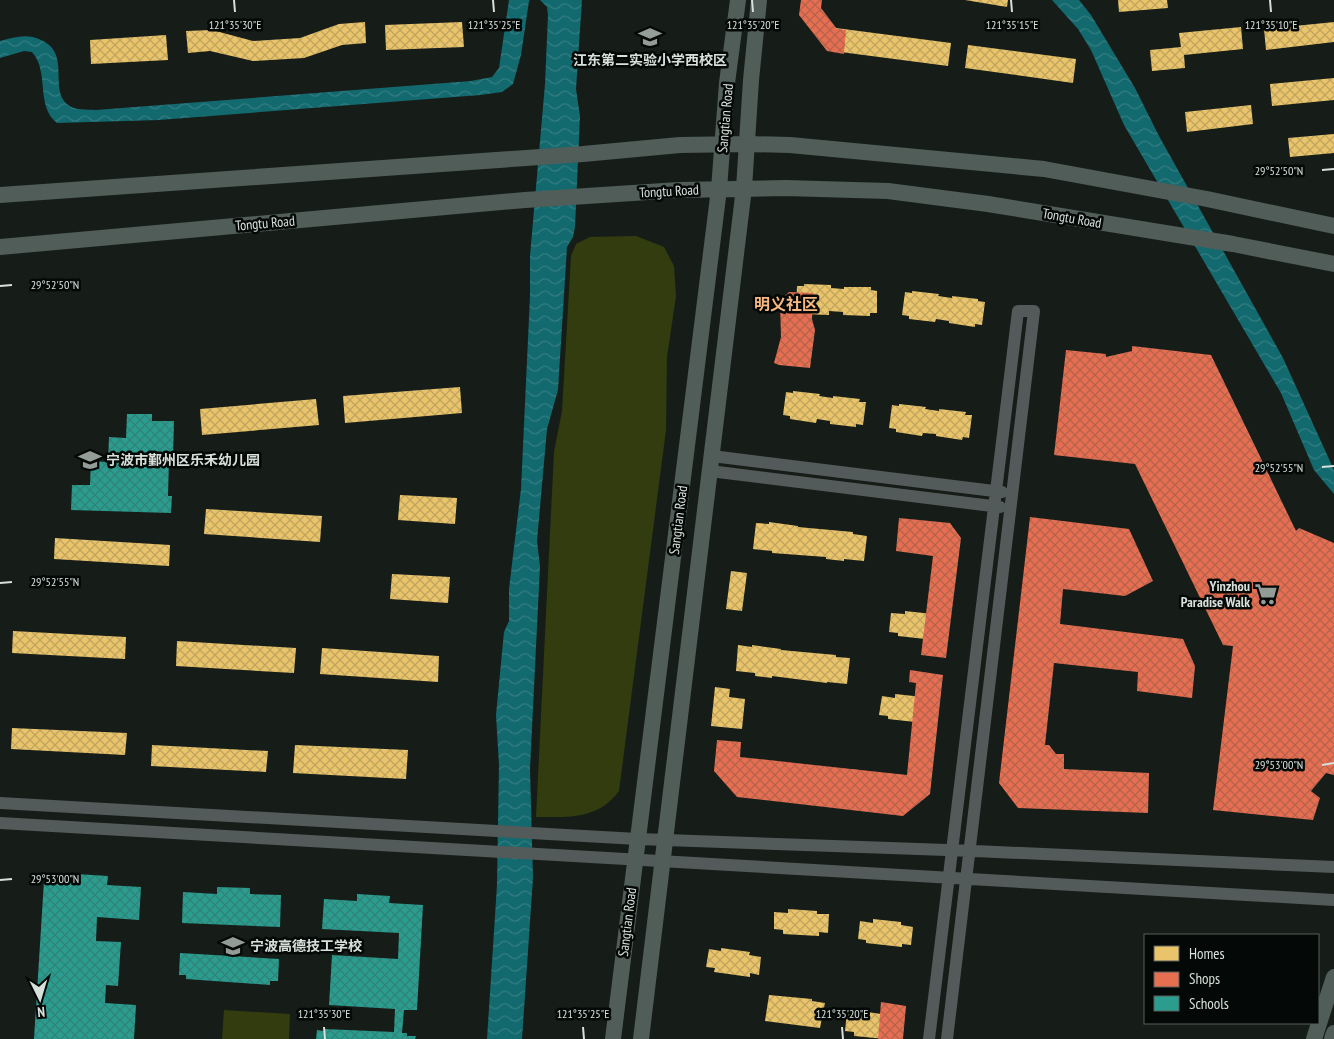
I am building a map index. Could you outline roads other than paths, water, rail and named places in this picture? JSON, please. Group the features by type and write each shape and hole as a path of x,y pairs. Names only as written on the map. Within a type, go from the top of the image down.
{"main road":[{"name":"Sangtian Road","path":"613,1039 719,189 728,82 738,0"},
{"name":"Sangtian Road","path":"641,1039 744,188 750,80 759,0"},
{"path":"0,195 582,154 680,145 747,144 800,146 1044,169 1207,199 1334,226"},
{"name":"Tongtu Road","path":"0,247 525,200 744,188 888,191 988,204 1234,244 1334,264"},
{"path":"1319,1024 1334,977"},
{"path":"1314,1039 1319,1024"},
{"path":"1332,1039 1334,1033"}],"street":[{"path":"930,1039 1018,311 1034,310 947,1039"},
{"path":"711,464 1012,493"},
{"path":"711,464 1010,508"},
{"path":"0,803 638,839 952,850 1334,867"},
{"path":"0,823 1334,900"}],"water":[{"path":"509,0 530,0 521,55 513,84 502,92 480,95 159,120 57,123 50,116 46,108 40,69 32,52 24,51 0,58 0,41 26,36 41,40 50,46 55,53 58,62 62,97 70,106 85,110 471,81 492,77 499,68"},
{"path":"540,0 582,0 576,89 580,116 575,227 573,237 567,247 558,390 547,429 537,541 540,566 530,769 533,878 522,1039 487,1039 497,885 499,765 496,715 504,632 509,621 509,589 521,489 530,296 530,256 545,84 548,15 547,7"},
{"path":"1052,0 1079,0 1091,15 1135,88 1159,136 1283,358 1334,470 1334,494 1314,470 1281,393 1124,125 1091,50 1078,29"}],"place":[{"name":"江东第二实验小学西校区","path":"650,37"},
{"name":"宁波市鄞州区乐禾幼儿园","path":"90,460"},
{"name":"Yinzhou Paradise Walk","path":"1266,594"},
{"name":"宁波高德技工学校","path":"233,946"}],"district":[{"name":"明义社区","path":"786,304"}]}
